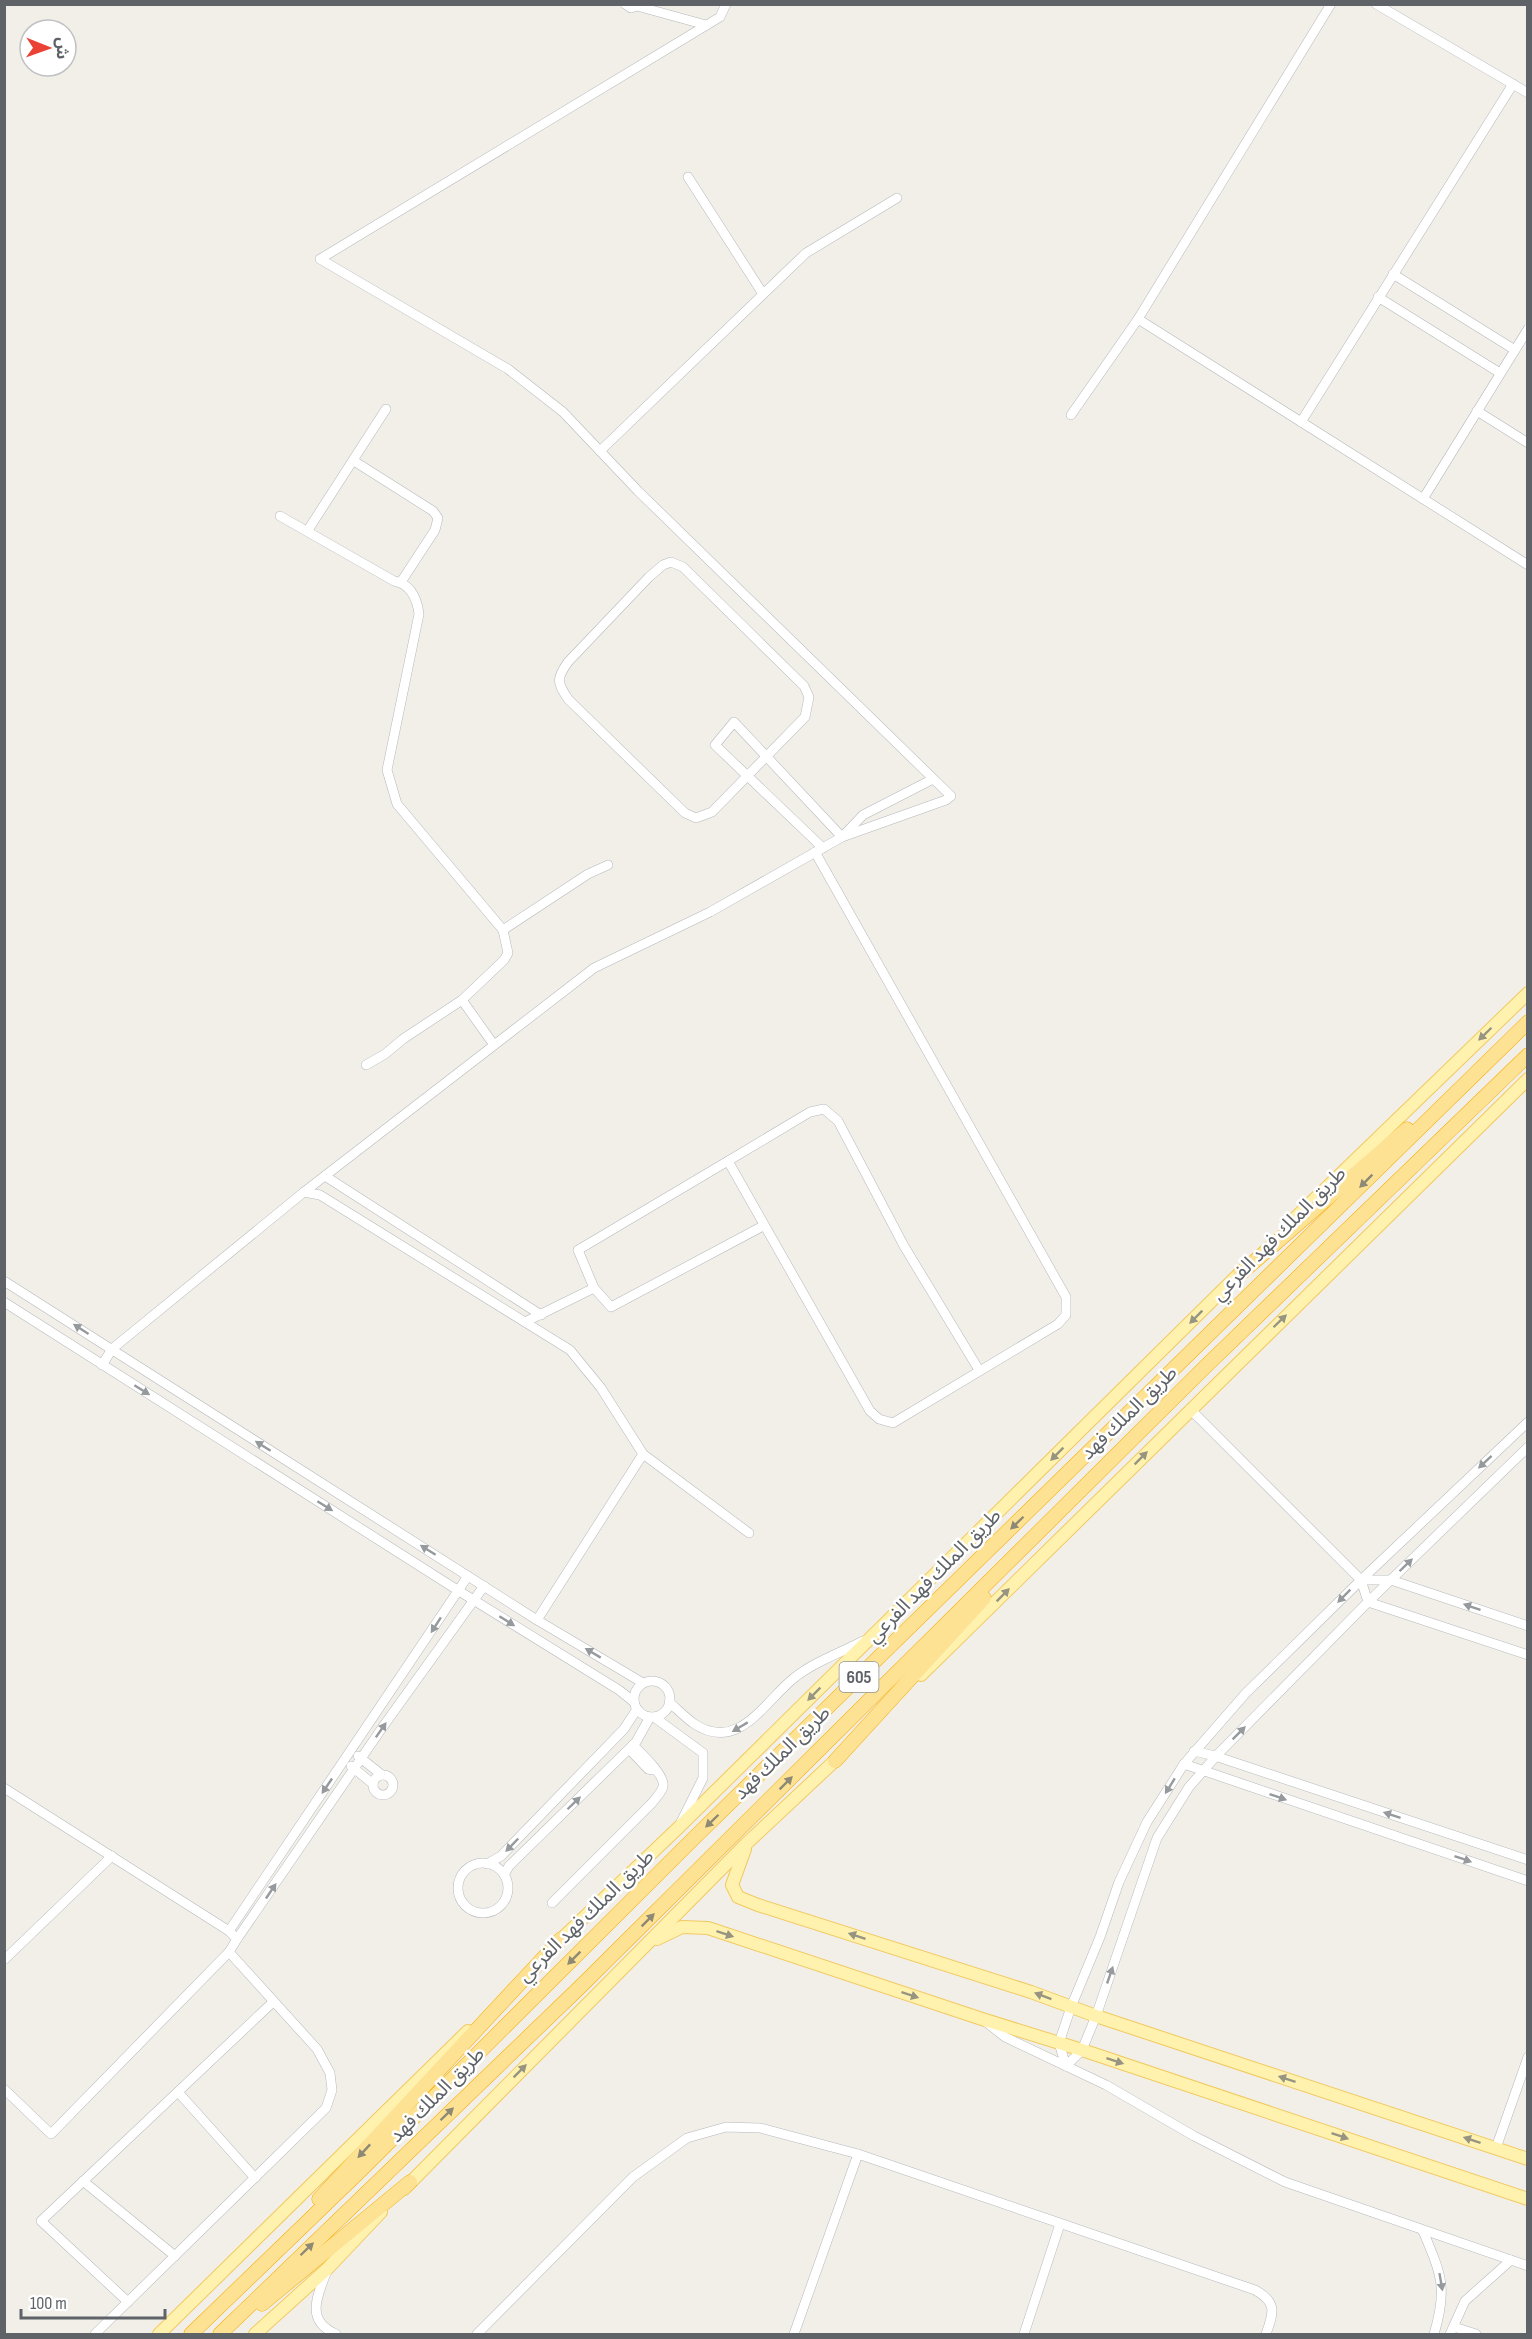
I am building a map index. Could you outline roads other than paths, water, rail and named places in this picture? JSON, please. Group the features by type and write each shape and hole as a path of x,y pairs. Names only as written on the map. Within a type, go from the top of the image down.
{"highway":[{"name":"طريق الملك فهد","path":"194,2332 1527,1022"},
{"path":"1239,1274 1426,1114 1516,1032"},
{"name":"طريق الملك فهد","path":"220,2334 580,1987 1121,1451 1527,1055"},
{"path":"835,1761 1121,1451"},
{"path":"194,2332 561,1939"},
{"path":"226,2334 410,2182"}],"main road":[{"name":"طريق الملك فهد الفرعي","path":"159,2334 561,1939 677,1829 1340,1174 1527,993"},
{"path":"255,2334 327,2269 410,2182 746,1844 835,1761 1527,1079"},
{"path":"746,1844 732,1885 738,1897 1031,1992 1096,2016 1527,2159"},
{"path":"650,1942 682,1927 708,1928 1527,2199"}],"street":[{"path":"625,4 706,25"},
{"path":"102,1365 112,1349 304,1192 594,968 710,912 842,837 946,800 951,796 638,491 563,412 508,369 320,259 720,17 726,4"},
{"path":"1071,415 1138,319 1331,4"},
{"path":"1376,4 1527,93"},
{"path":"1300,422 1513,84"},
{"path":"688,177 764,294"},
{"path":"600,451 806,252 897,198"},
{"path":"1393,274 1515,350"},
{"path":"1378,297 1500,373"},
{"path":"1138,319 1527,565"},
{"path":"1423,499 1527,329"},
{"path":"308,530 386,409"},
{"path":"1477,411 1527,443"},
{"path":"354,461 433,511 438,518 435,530 401,582"},
{"path":"280,516 394,581 401,582 417,599 419,614 387,770 397,804 503,930 508,953 504,960 462,999 366,1065"},
{"path":"671,562 683,567 804,686 809,697 806,717 766,756 712,812 696,818 685,813 568,699 559,685 560,673 568,662 663,565 671,562"},
{"path":"728,1161 870,1411 879,1419 893,1423 1058,1324 1066,1315 1066,1297 819,850 715,745 734,722 842,837"},
{"path":"842,837 863,815 933,779"},
{"path":"503,930 588,874 608,865"},
{"path":"462,999 494,1045"},
{"path":"763,1226 611,1307 594,1288 578,1250 810,1112 824,1109 838,1121 904,1246 979,1370"},
{"path":"325,1176 541,1315"},
{"path":"304,1192 320,1195 570,1350 601,1388 643,1454 749,1533"},
{"path":"4,1281 537,1620 644,1683"},
{"path":"525,1323 594,1288"},
{"path":"4,1302 619,1690 644,1715 652,1717 703,1753 703,1778 677,1829"},
{"path":"1190,1409 1360,1580 1368,1602"},
{"path":"1066,2066 1059,2043 1119,1882 1147,1822 1184,1764 1246,1693 1360,1580 1527,1422"},
{"path":"1066,2066 1082,2050 1096,2016 1157,1838 1201,1771 1368,1602 1527,1447"},
{"path":"537,1620 643,1454"},
{"path":"229,1932 468,1576"},
{"path":"1360,1580 1391,1580 1527,1626"},
{"path":"4,2089 51,2134 229,1952 354,1768 484,1586"},
{"path":"1368,1602 1527,1655"},
{"path":"669,1702 694,1724 714,1733 731,1732 744,1726 796,1676 873,1636"},
{"path":"488,1864 501,1856 624,1729 635,1705 637,1689 644,1683 654,1681 663,1685 669,1694 669,1702 663,1713 652,1717 631,1747 509,1866 504,1875"},
{"path":"552,1904 652,1803 663,1786 662,1779 656,1771 648,1769 631,1747"},
{"path":"344,1762 373,1784 378,1795 384,1796 390,1793 393,1786 392,1779 382,1775 352,1750"},
{"path":"1194,1751 1527,1860"},
{"path":"593,1762 604,1774"},
{"path":"1184,1764 1527,1881"},
{"path":"373,1784 376,1778 382,1775"},
{"path":"4,1788 237,1939"},
{"path":"542,1815 551,1826"},
{"path":"4,1960 112,1856"},
{"path":"488,1864 496,1867 504,1875 507,1893 502,1904 487,1913 470,1910 459,1896 460,1878 472,1865 488,1864"},
{"path":"95,2334 326,2108 332,2090 330,2073 317,2049 229,1952"},
{"path":"128,2302 41,2221 273,2002"},
{"path":"982,2019 1005,2037 1106,2085 1194,2136 1285,2182 1527,2266"},
{"path":"1496,2148 1527,2057"},
{"path":"177,2092 255,2178"},
{"path":"477,2334 633,2177 687,2138 726,2127 760,2128 858,2154 1255,2290 1268,2297 1272,2306 1266,2334"},
{"path":"794,2334 858,2154"},
{"path":"83,2181 175,2256"},
{"path":"1024,2334 1060,2224"},
{"path":"1423,2231 1439,2268 1443,2295 1434,2334"},
{"path":"1476,2334 1452,2330 1465,2301 1511,2260"},
{"path":"327,2269 319,2290 316,2309 324,2332 336,2334"}]}
